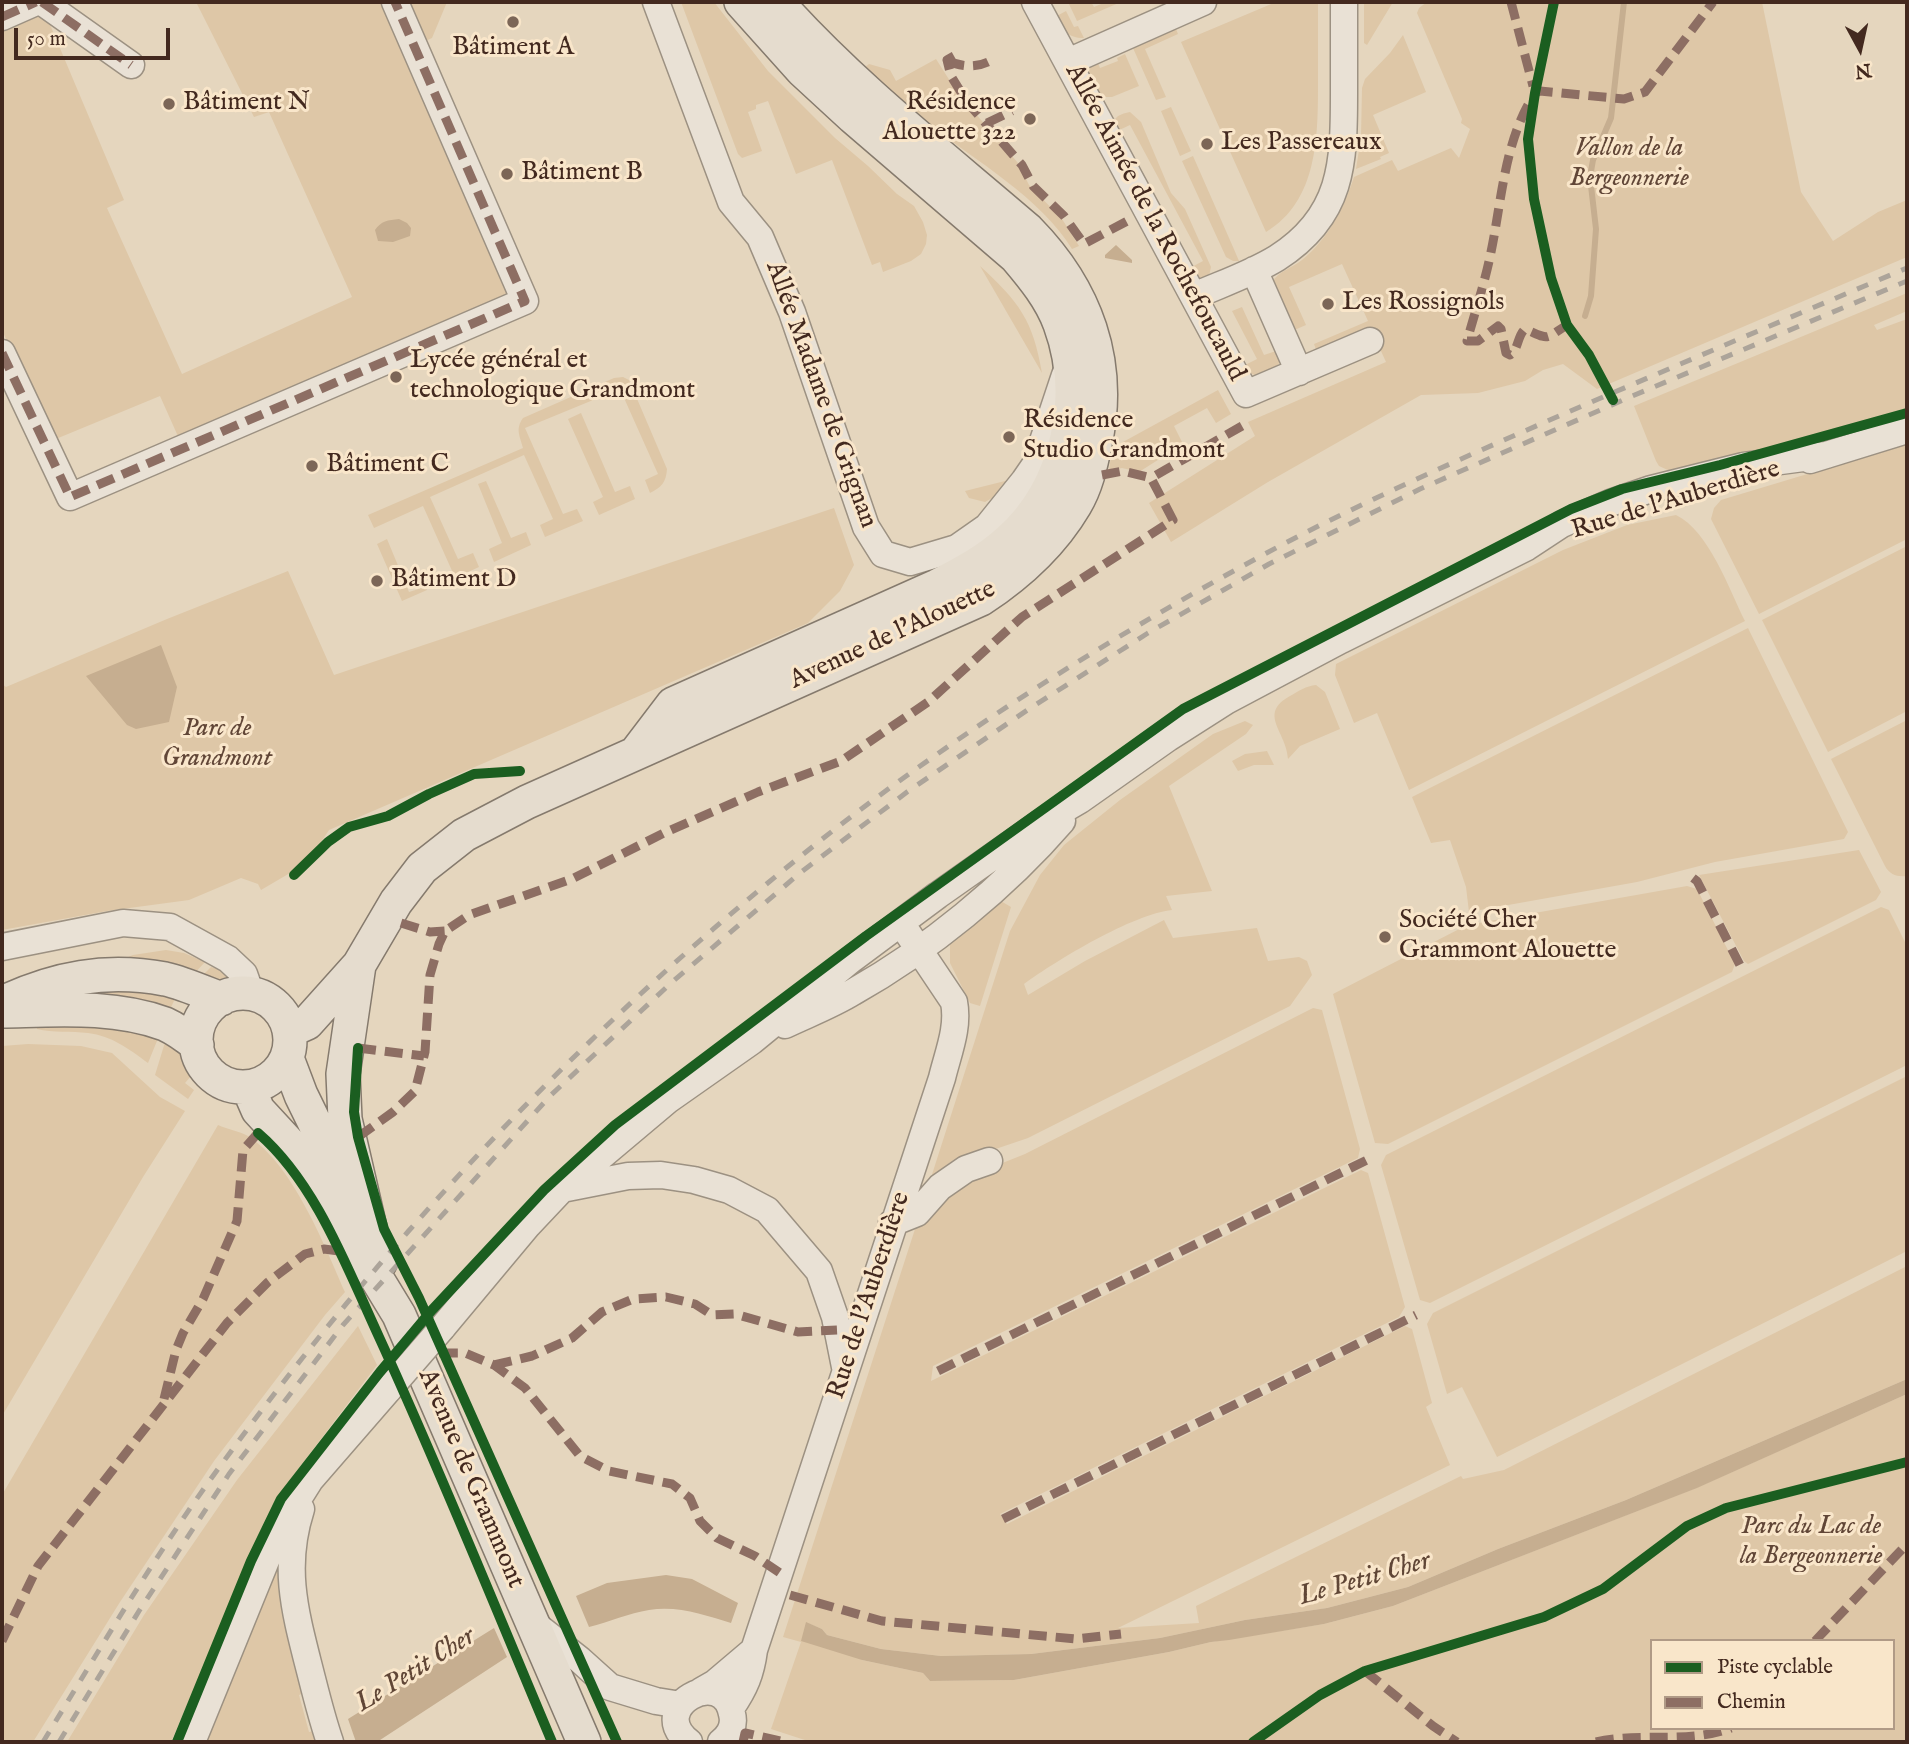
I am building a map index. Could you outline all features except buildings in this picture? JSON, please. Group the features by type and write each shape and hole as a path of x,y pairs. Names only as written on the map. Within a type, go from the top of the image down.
{"main road":[{"name":"Avenue de l'Alouette","path":"637,752 673,704 972,569 1011,539 1040,502 1062,458 1072,409 1068,363 1060,323 1037,282 1016,257 853,117 802,69 741,2"},
{"name":"Avenue de l'Alouette","path":"359,964 396,902 422,868 464,835 527,802 981,599 1019,572 1047,544 1077,502 1086,480 1100,422 1102,388 1099,362 1086,315 1070,283 1028,230 848,75 808,37 777,2"},
{"path":"236,997 204,1015 198,1029 197,1045 205,1067 217,1079 231,1085 248,1087 258,1085 275,1074 288,1044 359,964"},
{"path":"359,964 342,1074 345,1119 373,1241 399,1315"},
{"path":"2,1003 59,980 116,973 167,979 274,1004 282,1013 301,1095 373,1241"},
{"path":"2,1011 94,1010 118,1013 166,1025 197,1045"},
{"name":"Avenue de Grammont","path":"248,1087 258,1110 306,1163 399,1315 580,1738"}],"street":[{"path":"2,17 36,2"},
{"path":"42,2 131,65"},
{"path":"2,353 70,497 525,301 395,2"},
{"name":"Allée Madame de Grignan","path":"656,2 731,202 760,237 787,300 866,527 883,554 910,562 957,548 987,527 1035,465 1068,363"},
{"name":"Allée Aimée de la Rochefoucauld","path":"1035,2 1247,394 1370,341"},
{"path":"1068,62 1203,2"},
{"path":"1194,296 1277,258 1298,242 1320,218 1338,182 1344,140 1343,2"},
{"path":"1254,270 1299,372"},
{"name":"Rue de l'Auberdière","path":"721,1742 729,1735 733,1726 731,1708 750,1675 754,1650 892,1223 942,1078 957,1015 954,1002 901,923 1039,824 1080,800 1226,701 1527,547 1907,430"},
{"name":"Rue de l'Auberdière","path":"919,949 993,892 1018,869 1080,800"},
{"path":"2,947 123,923 170,928 228,959 244,974 236,997"},
{"path":"192,1742 278,1531 310,1480 528,1225 561,1190 668,1100 752,1041 821,983 901,923"},
{"path":"752,1041 852,993 919,949"},
{"path":"892,1223 917,1213 940,1187 966,1169 989,1161"},
{"path":"561,1190 628,1176 662,1175 694,1180 729,1190 767,1210 819,1270 835,1317 846,1369"},
{"path":"310,1480 292,1546 291,1585 300,1633 330,1742"},
{"path":"532,1622 610,1687 656,1701 719,1695 731,1708"},
{"path":"689,1742 680,1732 677,1723 691,1698 715,1683 754,1650"}],"green space":[{"path":"196,2 447,2 432,38 410,48 515,294 181,443 160,396 51,441 2,330 2,26 43,8 124,200 107,208 182,374 352,297 269,112 254,117"},
{"path":"681,2 714,2 768,71 835,138 914,206 927,235 921,254 883,272 880,262 872,265 832,160 796,174 768,101 756,105 756,109 748,112 762,151 742,158 738,154"},
{"path":"1068,2 1091,2 1094,7 1106,2 1121,2 1077,21"},
{"path":"1276,2 1318,2 1318,103 1312,166 1305,185 1296,203 1283,219 1266,232 1181,42"},
{"path":"1364,2 1393,2 1367,45 1364,43"},
{"name":"Vallon de la Bergeonnerie","path":"1427,2 1762,2 1801,192 1833,241 1878,212 1907,200 1907,257 1597,389 1563,364 1543,370 1525,381 1478,393 1421,395 1268,482 1171,542 1149,503 1255,436 1248,422 1386,362 1371,329 1317,352 1314,344 1368,321 1342,264 1289,287 1306,325 1292,331 1272,282 1320,243 1340,211 1354,177 1392,160 1398,171 1451,148 1459,158 1470,129 1461,123 1462,119 1417,13"},
{"path":"1066,11 1074,27 1078,26 1084,38 1074,37 1066,32 1053,18"},
{"path":"1176,29 1178,34 1145,49 1166,97 1156,100 1133,48"},
{"path":"1403,35 1426,92 1373,115 1389,153 1356,169 1365,79"},
{"path":"1125,54 1139,86 1112,97 1101,97 1088,73 1091,64 1096,59 1100,68 1118,61 1117,58"},
{"path":"936,59 957,92 1018,163 1029,185 1062,219 1079,246 1072,249 1059,231 1026,197 921,118 865,67 869,64 890,70 896,81"},
{"path":"1171,107 1191,151 1180,156 1161,111"},
{"path":"1130,112 1141,122 1171,193 1185,209 1211,267 1209,276 1197,279 1188,269 1203,261 1130,125 1115,132 1114,120"},
{"path":"1193,156 1239,261 1226,257 1182,161"},
{"path":"980,266 1005,290 1029,325 1042,373"},
{"path":"1907,293 1907,311 1874,325 1877,330 1907,319 1907,413 1672,472 1659,466 1634,406"},
{"path":"1242,307 1264,355 1279,350 1278,366 1257,376 1247,372 1243,366 1257,359 1232,311"},
{"path":"623,377 629,380 667,469 664,481 654,491 650,493 645,480 658,474 620,389 525,428 563,514 577,509 583,521 545,537 540,525 553,519 524,455 430,497 458,559 473,553 479,567 442,584 440,579 453,573 423,506 374,528 368,515 523,448 519,429 523,418 614,378"},
{"path":"1218,390 1231,414 1216,423 1207,408 1174,426 1183,444 1139,472 1122,468 1109,471 1112,448"},
{"path":"581,413 615,492 630,486 635,499 599,515 593,502 603,497 568,419"},
{"path":"1907,444 1907,539 1759,614 1711,519 1714,508 1721,500"},
{"path":"1017,478 1001,493 985,502 969,498 965,491"},
{"path":"486,481 511,538 526,532 531,545 494,562 489,549 502,543 478,484"},
{"name":"Parc de Grandmont","path":"834,508 854,565 840,591 808,623 329,830 307,863 261,890 258,884 241,878 189,900 107,911 2,930 2,684 6,687 288,571 334,675"},
{"path":"1676,515 1688,523 1708,547 1745,621 1409,790 1377,713 1354,723 1335,675 1336,664 1563,550 1627,525"},
{"path":"387,539 409,592 425,587 427,590 402,601 377,544"},
{"path":"1907,546 1907,711 1828,752 1762,620"},
{"path":"1748,628 1848,832 1844,839 1715,862 1637,882 1469,912 1466,887 1450,840 1431,843 1412,797"},
{"path":"1316,685 1325,692 1340,729 1300,746 1288,759 1276,724 1276,710 1280,703 1290,696"},
{"path":"1907,720 1907,876 1900,876 1885,866 1831,759"},
{"path":"1245,721 1253,725 1246,734 1169,786 1212,891 1166,896 1172,910 1156,913 1117,929 1075,951 1024,984 1028,995 1085,961 1164,920 1173,938 1257,928 1268,961 1299,957 1307,961 1312,975 1290,1006 1028,1138 975,1156 928,1187 1010,931 1040,875 1064,845 1120,800 1213,734"},
{"path":"1267,751 1274,765 1254,765 1238,771 1232,761 1245,754"},
{"path":"1859,850 1881,892 1876,900 1748,964 1699,875"},
{"path":"1687,886 1697,889 1735,964 1732,972 1388,1144 1375,1143 1333,994 1467,925"},
{"path":"999,900 1011,907 980,1006 970,1003 950,963 950,944"},
{"path":"1881,907 1889,910 1907,946 1907,1065 1430,1303 1420,1300 1381,1165 1386,1155"},
{"path":"166,950 184,953 205,962 191,977 103,967 133,955"},
{"path":"223,965 232,976 225,981 199,979 211,967 219,969"},
{"path":"55,990 178,992 168,1014"},
{"name":"Parc du Lac de la Bergeonnerie","path":"1313,1008 1322,1010 1360,1149 1358,1158 933,1366 931,1381 1361,1170 1368,1173 1405,1307 1399,1317 1000,1514 1007,1524 1405,1326 1412,1329 1432,1403 1426,1407 1450,1465 1118,1628 1199,1623 1196,1606 1461,1476 1463,1479 1504,1470 1907,1266 1907,1379 1626,1500 1408,1587 1327,1608 1245,1620 1160,1638 1031,1654 941,1656 881,1649 827,1635 822,1629 807,1623 862,1660 923,1673 930,1681 1014,1680 1211,1642 1324,1624 1393,1606 1696,1488 1907,1394 1907,1742 811,1742 771,1729 801,1642 783,1637 916,1226 960,1180 1025,1154"},
{"path":"67,1022 159,1036 148,1063 105,1037 37,1029"},
{"path":"166,1039 181,1055 192,1075 185,1083 194,1090 188,1099 155,1075"},
{"path":"2,1046 81,1046 112,1053 160,1097 185,1111 2,1416"},
{"path":"1907,1076 1907,1251 1497,1457 1462,1387 1447,1394 1427,1324 1433,1313"},
{"path":"218,1125 248,1136 279,1166 306,1207 345,1292 214,1461 120,1602 33,1742 2,1742 2,1495"},
{"path":"358,1326 377,1365 286,1485 268,1517 171,1742 67,1742 144,1615 237,1480"},
{"path":"279,1563 304,1693 299,1695 309,1732 314,1731 318,1742 205,1742"}],"shaded area":[{"path":"399,219 411,228 410,236 393,242 378,241 375,230 377,227"},
{"path":"1116,245 1132,260 1132,263 1105,258"},
{"path":"161,645 177,687 169,722 136,729 127,725 86,676"},
{"name":"Le Petit Cher","path":"1907,1379 1907,1394 1697,1488 1393,1606 1324,1624 1211,1642 1014,1680 930,1681 923,1673 862,1660 801,1641 806,1622 822,1629 827,1635 881,1649 941,1656 1031,1654 1160,1638 1245,1620 1327,1608 1408,1587 1626,1500"},
{"path":"666,1575 692,1579 738,1603 731,1623 691,1612 659,1609 634,1613 589,1627 576,1596 607,1583"},
{"path":"494,1628 507,1657 377,1742 356,1742 348,1719"}],"waterway":[{"path":"1585,316 1591,296 1596,229 1590,177 1593,160 1611,118 1624,2"}],"railway":[{"path":"43,1742 197,1498 283,1382 416,1222 486,1146 634,1000 791,864 903,779 1019,699 1078,661 1261,556 1334,518 1446,466 1907,268"},
{"path":"59,1742 139,1611 229,1474 343,1325 550,1096 671,983 800,873 907,792 1029,709 1148,633 1269,564 1420,489 1630,397 1907,281"}],"marked path":[{"path":"2,17 36,2"},
{"path":"42,2 131,65"},
{"path":"2,353 70,497 525,301 395,2"},
{"path":"1511,2 1533,86"},
{"path":"1535,93 1540,91 1624,99 1645,92 1713,2"},
{"path":"954,56 947,60 951,76 967,102 1022,165 1033,186 1064,216 1084,244 1131,219"},
{"path":"947,60 968,66 988,62"},
{"path":"1528,105 1508,158 1489,263 1467,341 1478,341 1498,326 1506,353 1510,355 1525,329 1547,337 1567,325"},
{"path":"987,123 1012,111"},
{"path":"358,1137 393,1112 415,1091 425,1052 430,975 445,931 469,915 572,879 664,833 758,792 841,761 928,702 1022,617 1173,520 1151,478 1242,426"},
{"path":"1102,475 1123,471 1151,478"},
{"path":"1693,878 1697,881 1743,971"},
{"path":"401,923 430,932 445,931"},
{"path":"358,1048 424,1056"},
{"path":"164,1399 176,1350 203,1299 237,1221 243,1150 258,1133"},
{"path":"938,1371 1371,1158"},
{"path":"2,1641 38,1566 227,1323 268,1282 305,1254 324,1249 339,1251"},
{"path":"494,1365 532,1356 572,1338 602,1312 633,1299 666,1297 695,1304 712,1315 735,1314 798,1332 837,1330"},
{"path":"1003,1519 1416,1315"},
{"path":"444,1356 443,1353 465,1353 494,1365 525,1388 580,1456 609,1471 672,1484 690,1498 700,1521 717,1538 755,1556 780,1573"},
{"path":"1817,1639 1907,1544"},
{"path":"790,1595 882,1621 1076,1639 1121,1634"},
{"path":"1365,1671 1457,1742"},
{"path":"1596,1742 1699,1736 1725,1730"},
{"path":"743,1742 745,1733 785,1742"}],"cycle path":[{"path":"1554,2 1528,139 1534,199 1551,278 1567,325 1589,355 1613,400"},
{"path":"177,1742 251,1561 281,1499 432,1310 544,1190 615,1125 866,936 1183,709 1571,509 1622,489 1907,413"},
{"path":"294,875 328,842 349,827 388,816 474,774 520,771"},
{"path":"358,1048 354,1112 358,1137 384,1229 419,1298 617,1742"},
{"path":"258,1133 279,1153 297,1176 342,1255 424,1437 552,1742"},
{"path":"1253,1742 1320,1695 1365,1671 1544,1617 1603,1589 1687,1526 1726,1508 1907,1462"}],"place":[{"name":"Bâtiment A","path":"513,22"},
{"name":"Bâtiment N","path":"169,104"},
{"name":"Résidence Alouette 322","path":"1030,119"},
{"name":"Les Passereaux","path":"1207,144"},
{"name":"Bâtiment B","path":"507,174"},
{"name":"Les Rossignols","path":"1328,304"},
{"name":"Lycée général et technologique Grandmont","path":"396,377"},
{"name":"Résidence Studio Grandmont","path":"1009,437"},
{"name":"Bâtiment C","path":"312,466"},
{"name":"Bâtiment D","path":"377,581"},
{"name":"Société Cher Grammont Alouette","path":"1385,937"}]}
